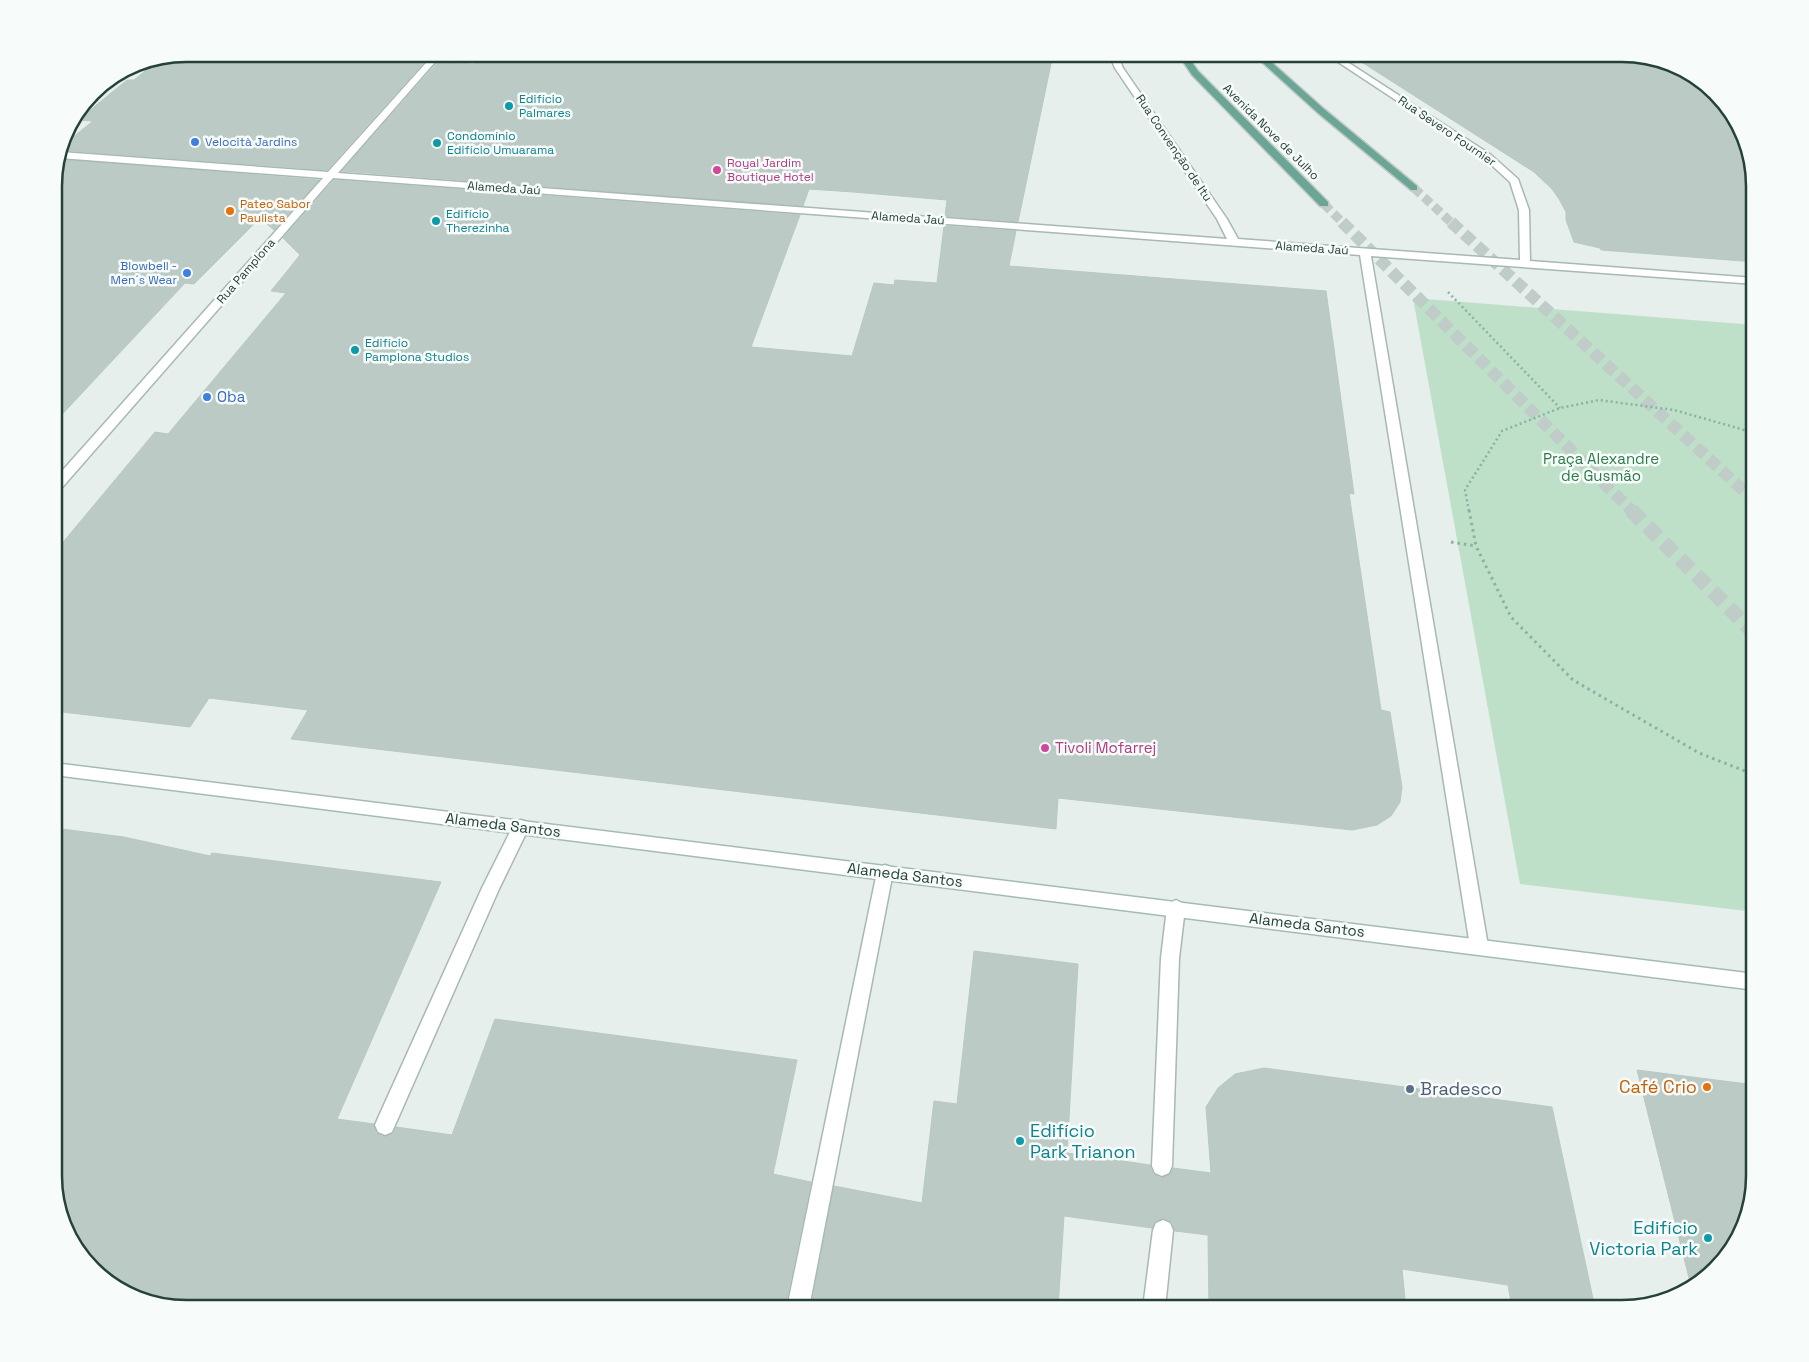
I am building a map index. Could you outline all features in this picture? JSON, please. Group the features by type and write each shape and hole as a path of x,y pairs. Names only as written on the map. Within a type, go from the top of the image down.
{"main road":[{"name":"Avenida Nove de Julho","path":"1187,62 1195,73 1324,204"},
{"path":"1266,62 1321,111 1414,188"}],"street":[{"name":"Rua Pamplona","path":"63,478 431,62"},
{"name":"Rua Convenção de Itu","path":"1116,62 1222,219 1235,242"},
{"name":"Rua Severo Fournier","path":"1342,62 1488,157 1516,181 1524,210 1525,264"},
{"name":"Alameda Jaú","path":"67,155 1746,280"},
{"path":"1365,252 1479,946"},
{"name":"Alameda Santos","path":"63,770 1746,981"},
{"path":"385,1125 491,888 521,828"},
{"path":"800,1300 885,872"},
{"path":"1162,1166 1170,958 1176,908"},
{"path":"1155,1300 1163,1230"}],"path":[{"path":"1448,292 1560,408"},
{"path":"1746,430 1674,410 1599,400 1560,408 1502,431 1465,490 1476,546 1511,617 1573,680 1699,753 1746,771"},
{"path":"1444,541 1476,546"}],"green space":[{"name":"Praça Alexandre de Gusmão","path":"1413,298 1746,324 1746,911 1520,884"}],"building":[{"path":"186,62 424,62 327,170 68,151 73,137 93,121 81,120 86,114 127,80 134,80 148,68"},
{"path":"438,62 474,64 476,62 1051,62 1018,222 945,216 947,200 853,192 809,189 803,206 342,171"},
{"path":"1362,62 1623,62 1655,67 1678,75 1692,83 1710,99 1730,124 1737,139 1745,170 1746,261 1601,250 1600,248 1574,242 1566,220 1566,212 1559,199 1552,189 1534,172"},
{"path":"66,160 319,180 274,230 260,218 194,284 185,283 63,413 63,178"},
{"path":"334,180 800,215 751,347 852,356 874,283 894,285 895,280 937,283 944,226 1016,231 1009,266 1326,291 1354,494 1349,493 1381,710 1390,712 1402,787 1400,802 1391,816 1377,825 1352,830 1058,798 1056,829 291,739 308,710 209,698 190,727 63,712 63,542 155,432 168,434 286,293 271,291 300,255 283,238"},
{"path":"63,829 124,837 210,856 212,853 441,882 337,1119 374,1124 376,1133 384,1137 393,1134 396,1127 452,1135 495,1019 797,1060 773,1174 811,1182 787,1300 186,1300 154,1295 131,1287 111,1274 83,1245 72,1223 64,1192"},
{"path":"974,951 1078,964 1067,1153 1150,1165 1153,1174 1161,1178 1170,1175 1173,1168 1211,1173 1206,1107 1218,1088 1235,1074 1264,1068 1552,1107 1593,1300 1511,1300 1508,1285 1402,1269 1405,1300 1209,1300 1208,1235 1175,1231 1172,1222 1164,1218 1155,1221 1152,1228 1064,1216 1059,1300 813,1300 834,1186 922,1203 934,1101 957,1104"},
{"path":"1637,1070 1746,1084 1746,1176 1740,1216 1734,1231 1721,1251 1690,1280"}],"tunnel":[{"path":"1414,188 1453,224"},
{"path":"1324,204 1342,222"},
{"path":"1342,222 1632,511"},
{"path":"1451,222 1746,493"},
{"path":"1632,511 1746,625"}],"place":[{"name":"Edifício Palmares","path":"509,106"},
{"name":"Velocità Jardins","path":"195,142"},
{"name":"Condomínio Edifício Umuarama","path":"437,143"},
{"name":"Royal Jardim Boutique Hotel","path":"717,170"},
{"name":"Pateo Sabor Paulista","path":"230,211"},
{"name":"Edifício Therezinha","path":"436,221"},
{"name":"Blowbell - Men´s Wear","path":"187,273"},
{"name":"Edifício Pamplona Studios","path":"355,350"},
{"name":"Oba","path":"207,397"},
{"name":"Tivoli Mofarrej","path":"1045,748"},
{"name":"Café Crio","path":"1707,1087"},
{"name":"Bradesco","path":"1410,1089"},
{"name":"Edifício Park Trianon","path":"1020,1141"},
{"name":"Edifício Victoria Park","path":"1708,1238"}]}
